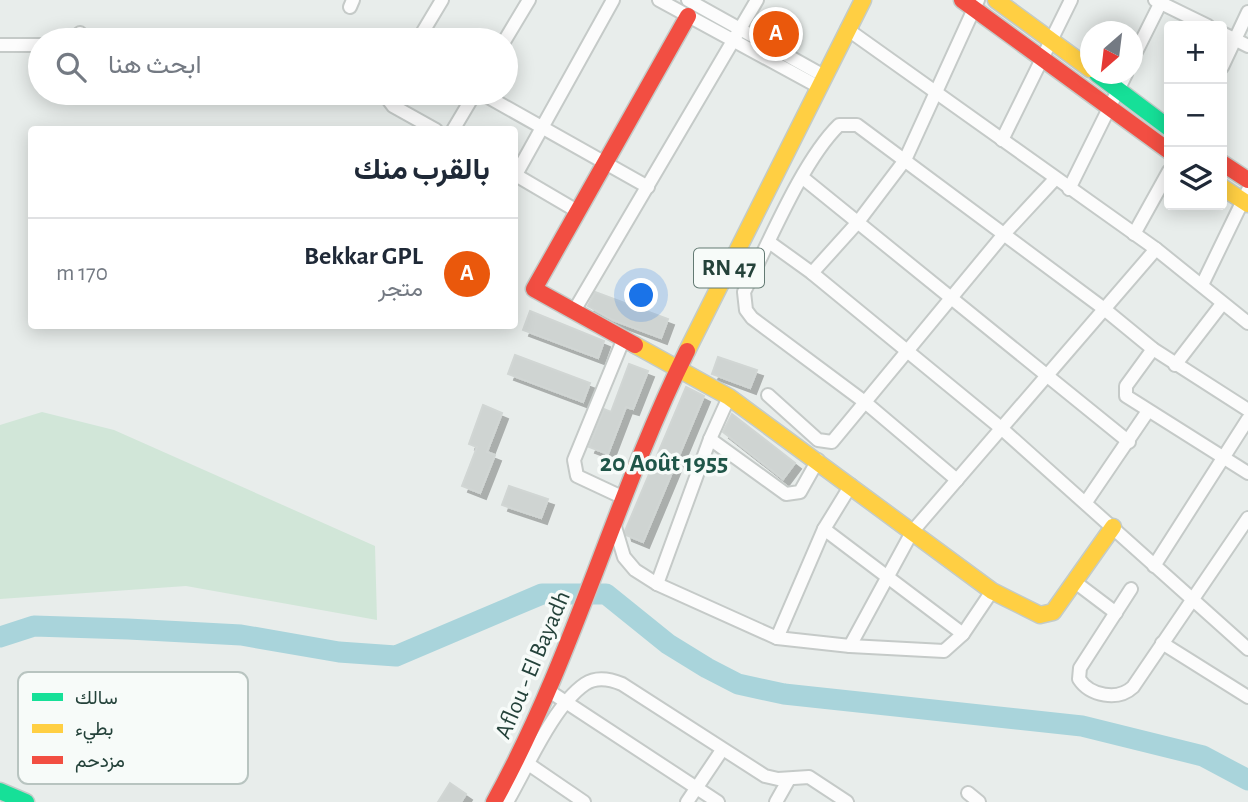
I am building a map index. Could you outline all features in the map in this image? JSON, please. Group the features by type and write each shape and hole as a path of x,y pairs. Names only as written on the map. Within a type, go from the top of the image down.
{"main road":[{"name":"RN 47","path":"614,523 679,368 863,0"},
{"path":"996,0 1080,61"},
{"path":"971,3 1164,147"},
{"path":"693,5 534,289 729,397 818,460 992,591 1040,615 1048,615 1075,582 1113,527"},
{"path":"1110,84 1164,124"},
{"path":"1227,166 1248,180"},
{"path":"1227,189 1247,199"},
{"name":"Aflou - El Bayadh","path":"494,802 524,760 614,523"}],"street":[{"path":"425,28 442,0"},
{"path":"512,28 529,0"},
{"path":"518,171 613,0"},
{"path":"659,0 693,5 740,28 821,81"},
{"path":"573,311 757,0"},
{"path":"1002,140 1070,0"},
{"path":"1143,36 1159,1 1198,21"},
{"path":"812,273 858,222 905,160 937,95 971,3"},
{"path":"693,5 732,40 821,81"},
{"path":"1227,57 1248,12"},
{"path":"847,29 1156,249 1248,323"},
{"path":"1227,36 1248,46"},
{"path":"0,45 28,45"},
{"path":"1069,189 1121,84"},
{"path":"392,105 429,126"},
{"path":"455,126 468,105"},
{"path":"502,105 648,187"},
{"path":"957,480 866,403 752,318 746,310 744,292 803,178 831,134 846,124 857,125 905,160 1175,365 1248,410"},
{"path":"518,178 577,211"},
{"path":"803,178 1129,442"},
{"path":"768,396 818,440 827,443 835,439 1004,234 1055,179"},
{"path":"1134,234 1164,180"},
{"path":"1202,285 1247,199"},
{"path":"769,242 907,349 1086,502 1190,600 1245,641"},
{"path":"850,646 912,532 1045,374 1156,249"},
{"path":"1175,365 1222,304"},
{"path":"624,338 574,460 577,476 624,498"},
{"path":"1153,349 1124,391 1128,398 1248,473"},
{"path":"657,584 710,439 729,397"},
{"path":"1086,502 1148,411"},
{"path":"1154,566 1248,419"},
{"path":"710,439 786,494 800,492 818,460"},
{"path":"777,638 824,529 851,485"},
{"path":"1131,589 1080,668 1079,679 1083,686 1105,695 1127,693 1248,518"},
{"path":"614,523 624,557 635,570 657,584 777,638 944,652 963,634 992,591"},
{"path":"824,529 963,634"},
{"path":"1075,582 1116,613"},
{"path":"1162,643 1248,697"},
{"path":"507,802 524,760 567,703 585,684 604,679 614,681 765,776 789,779 800,776 818,780 847,802"},
{"path":"549,691 718,802"},
{"path":"687,802 722,750"},
{"path":"524,760 584,802"},
{"path":"776,802 789,779"},
{"path":"968,793 979,802"}],"green space":[{"path":"42,412 114,430 375,546 377,620 186,586 0,599 0,425"}],"building":[{"path":"595,292 668,319 661,338 613,320 588,306"},
{"path":"530,311 604,341 598,358 523,330"},
{"path":"515,355 590,383 583,402 508,374"},
{"path":"718,357 757,370 750,388 712,374"},
{"path":"629,364 648,371 633,409 626,407 608,454 589,447 604,409 611,412"},
{"path":"686,387 704,396 643,542 626,535 625,531"},
{"path":"483,405 502,413 487,452 495,455 480,493 462,486 477,447 469,444"},
{"path":"732,414 795,463 783,479 723,432"},
{"path":"509,486 548,499 541,518 502,505"},
{"path":"450,783 466,794 461,802 438,802"}],"waterway":[{"path":"0,637 34,626 128,629 241,635 339,652 396,656 542,594 606,594 668,644 738,684 784,694 1082,726 1203,756 1248,780"}],"traffic: fast":[{"path":"1110,84 1164,124"},
{"path":"0,791 26,802"}],"traffic: slow":[{"path":"687,351 863,0"},
{"path":"996,0 1080,62"},
{"path":"1227,190 1248,204"},
{"path":"635,345 729,397 992,591 1040,615 1053,612 1113,527"}],"traffic: jam":[{"path":"962,0 1164,147"},
{"path":"635,345 534,289 688,16"},
{"path":"1227,166 1248,180"},
{"path":"494,802 548,691 637,464 687,351"}],"place":[{"name":"Bekkar GPL","path":"776,34"}],"district":[{"name":"20 Août 1955","path":"664,463"}]}
